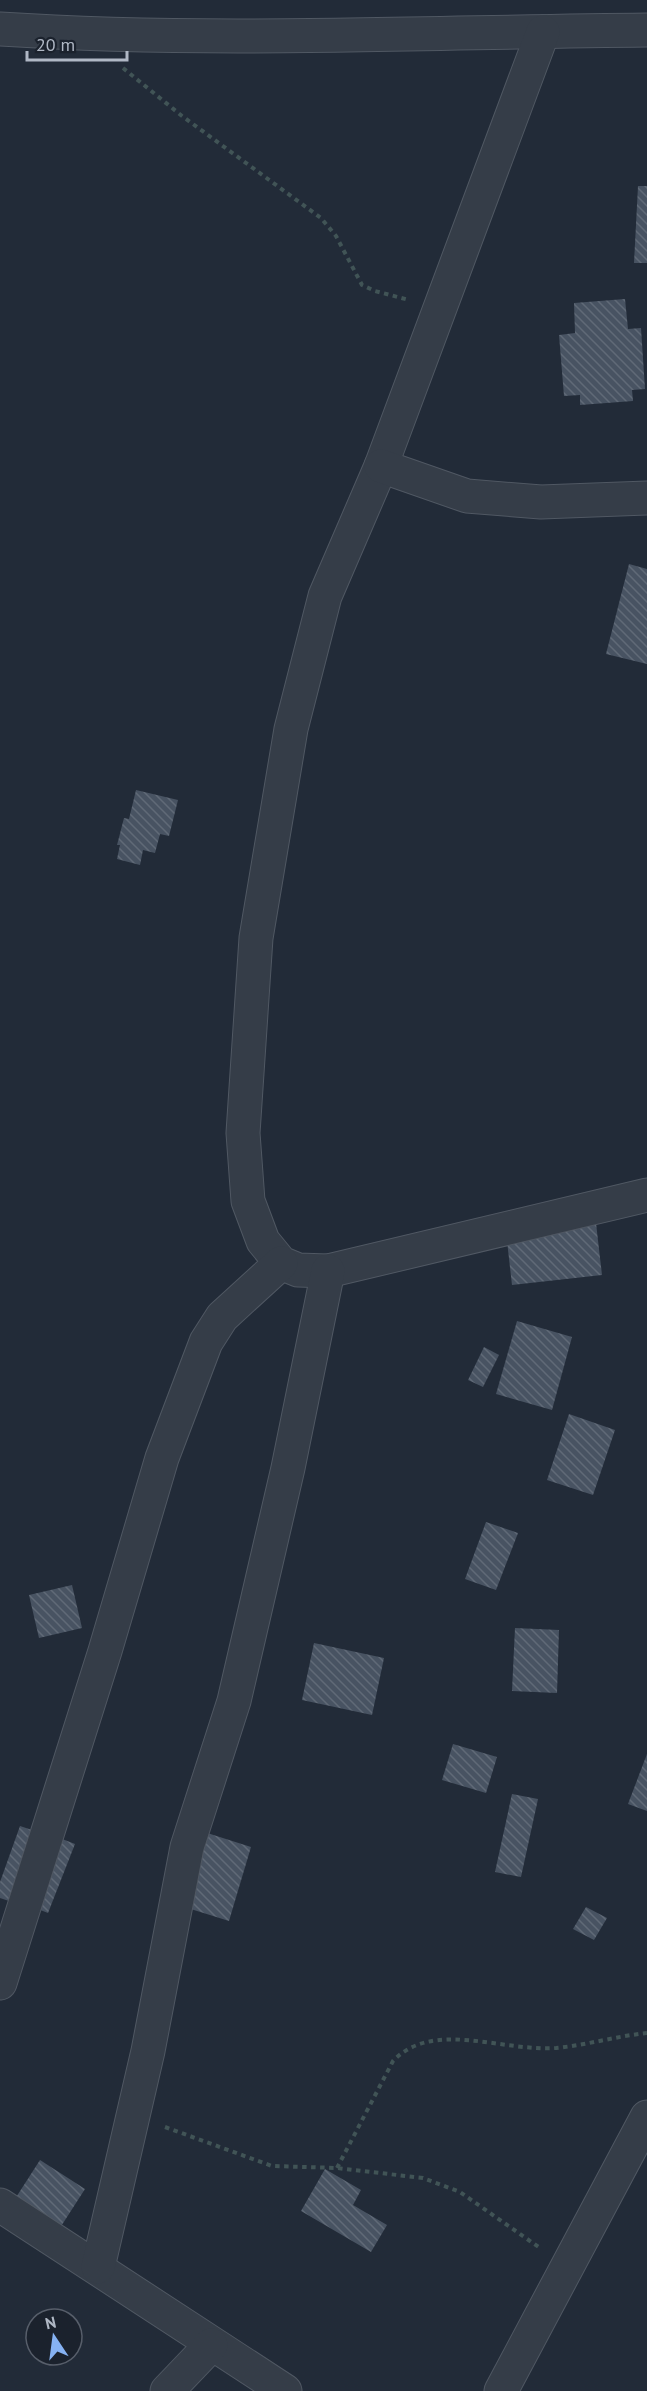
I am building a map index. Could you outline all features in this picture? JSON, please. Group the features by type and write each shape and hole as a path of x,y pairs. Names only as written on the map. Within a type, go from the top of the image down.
{"street":[{"path":"0,29 82,34 278,38 647,30"},
{"path":"543,32 381,466 325,596 291,729 256,938 243,1133 248,1202 263,1240 281,1263 298,1270 328,1271 647,1195"},
{"path":"381,466 467,496 541,502 647,498"},
{"path":"0,1983 105,1652 162,1458 206,1342 222,1317 281,1263"},
{"path":"98,2267 133,2115 187,1847 234,1701 288,1468 328,1271"},
{"path":"501,2391 647,2117"},
{"path":"0,2205 98,2267 211,2345 285,2391"},
{"path":"167,2391 211,2345"}],"path":[{"path":"82,34 182,116 321,218 336,236 362,285 437,312"},
{"path":"337,2168 393,2061 404,2050 420,2042 446,2038 523,2049 557,2048 647,2033"},
{"path":"133,2115 272,2166 337,2168 423,2178 460,2192 566,2266"}],"building":[{"path":"638,186 647,186 647,263 634,263"},
{"path":"625,299 628,329 641,328 645,389 632,390 633,401 580,405 580,395 564,396 559,335 575,333 574,303"},
{"path":"629,564 647,569 647,664 606,654"},
{"path":"136,790 178,800 169,836 160,834 155,853 143,850 140,865 117,859 120,845 117,845 124,818 129,819"},
{"path":"596,1223 602,1275 512,1285 506,1232"},
{"path":"517,1321 572,1337 552,1410 496,1394"},
{"path":"484,1347 499,1355 483,1387 468,1380"},
{"path":"569,1414 615,1430 593,1495 547,1480"},
{"path":"486,1522 518,1533 496,1590 465,1579"},
{"path":"72,1585 82,1628 39,1638 29,1595"},
{"path":"515,1628 559,1630 557,1693 512,1691"},
{"path":"314,1643 384,1658 372,1715 302,1700"},
{"path":"453,1744 497,1757 486,1793 442,1780"},
{"path":"647,1754 647,1811 628,1804"},
{"path":"512,1794 538,1799 521,1877 495,1872"},
{"path":"20,1826 38,1832 12,1902 0,1898 0,1882"},
{"path":"201,1831 251,1847 229,1921 178,1905"},
{"path":"57,1837 75,1844 48,1913 30,1906"},
{"path":"586,1907 607,1918 594,1940 573,1929"},
{"path":"40,2160 85,2189 58,2231 13,2202"},
{"path":"325,2169 361,2190 353,2205 387,2225 371,2252 301,2211"}]}
